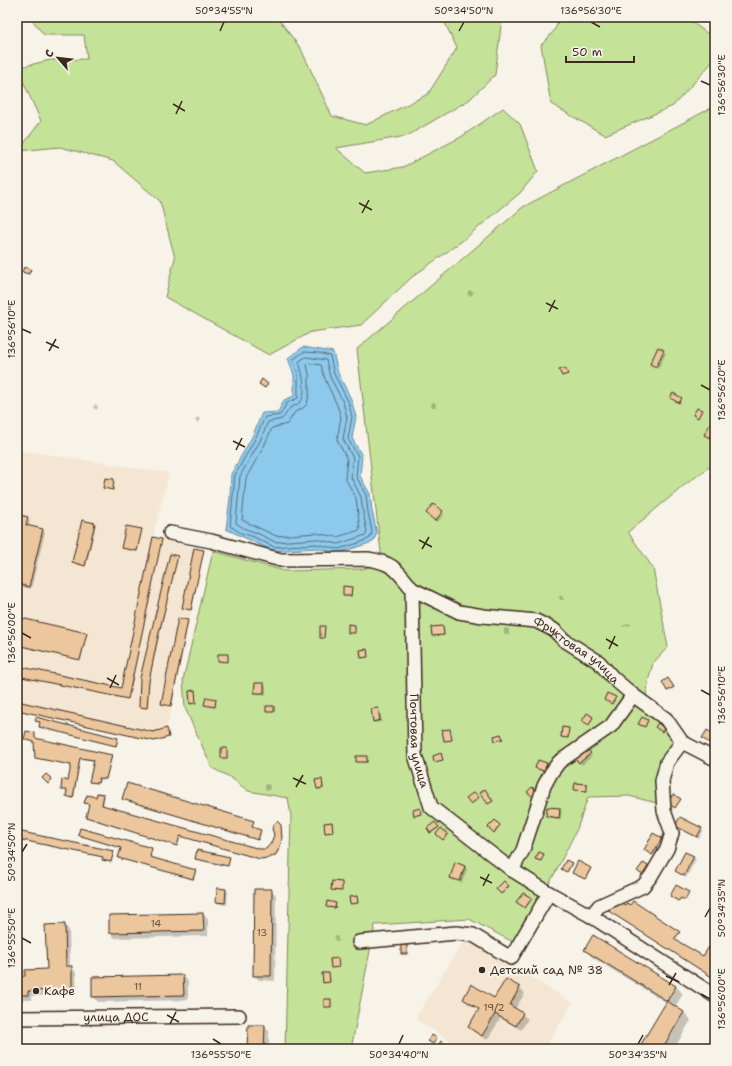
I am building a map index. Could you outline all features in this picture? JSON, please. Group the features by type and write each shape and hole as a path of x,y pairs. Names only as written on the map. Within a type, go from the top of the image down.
{"street":[{"path":"170,533 211,541 281,560 355,559 382,561 397,569 412,589"},
{"name":"Фруктовая улица","path":"412,589 459,612 482,616 536,621 554,630 564,640 599,662 613,678 633,695 666,719 682,742 715,759"},
{"name":"Почтовая улица","path":"412,589 415,755 431,807 512,870 549,893 591,916 715,996"},
{"path":"512,870 523,850 544,786 550,774 559,762 610,726 633,695"},
{"path":"591,916 599,906 643,886 651,876 667,849 672,833 664,811 662,780 667,762 682,742"},
{"path":"359,942 456,933 474,935 511,958 549,893"},
{"name":"улица ДОС","path":"17,1018 239,1016"}],"shaded area":[{"path":"17,450 169,473 153,537 204,550 167,728 169,737 17,710"},
{"name":"Детский сад № 38","path":"466,937 573,1003 544,1049 463,1049 415,1019"}],"green space":[{"path":"30,17 277,17 301,49 332,116 366,125 428,94 457,48 442,17 504,17 501,26 495,75 469,100 407,136 336,148 365,173 403,167 461,137 503,108 520,124 538,171 520,193 462,241 412,277 361,325 311,332 269,355 165,297 175,258 160,201 113,161 60,147 18,151 41,121 17,68 50,60 87,59 84,35 44,35"},
{"path":"558,17 685,17 715,39 715,59 673,106 605,135 551,104 541,45 555,29"},
{"path":"715,106 715,463 686,484 628,532 653,568 668,647 653,663 645,703 676,737 656,774 657,803 629,796 588,797 577,829 554,875 513,942 469,919 375,925 351,1049 285,1049 291,816 288,798 248,791 230,777 212,768 185,708 183,680 213,551 285,571 363,569 382,561 357,349 523,207"}],"water":[{"path":"303,347 333,352 338,373 351,399 356,417 352,438 362,456 360,476 370,494 377,533 373,542 338,553 316,548 273,551 226,529 231,474 252,437 262,413 278,412 284,400 294,396 294,375 288,358"}],"building":[{"path":"24,267 31,269 29,274 22,272"},
{"path":"658,347 664,350 656,367 650,364"},
{"path":"565,368 568,374 562,376 559,370"},
{"path":"262,379 268,384 265,388 259,384"},
{"path":"673,393 682,398 679,403 670,398"},
{"path":"697,408 702,410 698,418 693,415"},
{"path":"709,425 715,428 710,438 704,435"},
{"path":"105,478 114,479 113,490 103,488"},
{"path":"433,504 443,511 435,521 426,513"},
{"path":"20,515 28,517 26,525 43,529 29,587 17,584 17,522"},
{"path":"82,520 95,523 85,566 72,562"},
{"path":"126,526 142,529 137,551 121,548"},
{"path":"153,537 162,539 128,699 17,676 17,666 121,688"},
{"path":"194,548 204,550 191,610 182,608"},
{"path":"170,554 178,556 157,641 149,681 147,708 139,707 140,678"},
{"path":"343,586 352,587 351,596 343,596"},
{"path":"21,618 87,633 80,660 17,645 17,633"},
{"path":"178,618 188,620 171,706 161,704"},
{"path":"348,624 355,625 355,633 348,633"},
{"path":"320,626 325,626 324,638 320,638"},
{"path":"443,626 444,635 432,636 431,627"},
{"path":"367,649 368,657 361,658 360,650"},
{"path":"218,654 228,654 228,662 218,661"},
{"path":"668,678 674,687 667,691 662,682"},
{"path":"255,683 264,683 264,693 254,693"},
{"path":"195,690 196,703 190,704 189,691"},
{"path":"607,693 616,697 612,704 604,700"},
{"path":"206,697 216,699 215,707 204,705"},
{"path":"17,701 153,732 167,728 169,737 154,741 17,710"},
{"path":"266,706 274,706 274,712 266,712"},
{"path":"378,708 380,720 373,722 371,709"},
{"path":"587,713 593,717 589,725 582,721"},
{"path":"36,717 118,738 116,746 39,727 40,722 35,721"},
{"path":"642,717 648,720 645,727 638,724"},
{"path":"658,723 664,728 662,732 655,727"},
{"path":"562,727 569,728 568,738 561,737"},
{"path":"450,729 452,740 444,741 442,730"},
{"path":"707,730 715,735 715,747 702,738"},
{"path":"26,731 35,733 35,738 112,755 106,779 99,778 98,783 89,782 94,760 80,758 73,798 66,796 67,790 61,790 62,779 68,781 71,765 35,758 34,742 24,739"},
{"path":"501,734 503,739 495,741 494,736"},
{"path":"221,748 227,748 227,758 221,758"},
{"path":"586,748 591,753 579,763 574,758"},
{"path":"441,753 443,760 434,762 433,756"},
{"path":"356,756 367,756 367,762 356,762"},
{"path":"538,760 547,763 544,771 535,768"},
{"path":"46,774 52,779 48,784 42,778"},
{"path":"322,779 323,788 317,789 315,780"},
{"path":"127,783 254,821 252,827 261,830 258,840 122,799"},
{"path":"575,783 587,784 587,791 574,790"},
{"path":"532,787 537,792 533,797 527,792"},
{"path":"485,789 493,801 488,804 480,793"},
{"path":"474,792 479,797 471,804 466,798"},
{"path":"97,793 104,794 102,805 260,849 266,849 271,843 274,835 272,828 277,821 281,825 282,840 275,855 260,859 180,836 177,846 86,817 89,804 84,803 87,795 96,797"},
{"path":"673,794 681,799 675,808 668,803"},
{"path":"547,807 560,808 559,818 546,816"},
{"path":"420,808 421,814 414,816 413,810"},
{"path":"680,817 702,828 697,837 675,826"},
{"path":"495,820 500,825 494,833 488,827"},
{"path":"332,822 333,832 325,833 324,823"},
{"path":"435,822 439,827 430,833 427,828"},
{"path":"80,828 152,848 150,857 196,870 193,879 118,858 121,848 78,835"},
{"path":"441,828 448,834 443,840 436,834"},
{"path":"17,831 114,851 111,862 102,860 103,857 17,839"},
{"path":"653,833 662,838 652,855 644,850"},
{"path":"197,850 230,857 228,866 195,859"},
{"path":"539,852 544,854 541,861 535,859"},
{"path":"685,852 694,856 684,876 675,871"},
{"path":"566,860 572,863 567,872 561,869"},
{"path":"578,861 591,868 585,879 572,873"},
{"path":"455,862 465,866 460,881 450,878"},
{"path":"643,863 650,867 644,876 637,871"},
{"path":"332,881 342,882 342,891 331,890"},
{"path":"504,881 509,886 501,894 496,889"},
{"path":"676,885 689,892 685,900 681,898 678,901 670,896"},
{"path":"217,888 226,889 225,903 216,902"},
{"path":"254,889 272,889 271,976 253,976"},
{"path":"523,893 532,898 525,908 516,902"},
{"path":"357,896 358,903 350,904 349,897"},
{"path":"327,901 336,903 335,908 326,907"},
{"path":"633,901 680,932 674,939 703,956 709,947 714,951 711,956 715,959 715,979 607,910 612,902 618,906 620,902 625,905 627,903 630,905"},
{"path":"203,913 204,931 109,933 109,915"},
{"path":"65,924 66,966 72,966 72,990 28,991 28,995 17,995 17,976 25,976 25,970 47,969 45,925"},
{"path":"593,935 676,986 667,1001 584,950"},
{"path":"401,945 407,945 407,954 401,954"},
{"path":"338,958 339,967 331,968 330,959"},
{"path":"322,973 329,973 330,982 323,983"},
{"path":"183,975 184,995 92,997 92,977"},
{"path":"506,979 520,987 510,1005 523,1013 516,1026 495,1014 482,1036 468,1027 479,1009 463,999 471,984 494,998"},
{"path":"324,999 331,999 331,1007 324,1007"},
{"path":"667,1001 684,1012 662,1049 638,1049"},
{"path":"248,1025 265,1025 264,1049 247,1049"},
{"path":"432,1035 437,1038 433,1044 428,1041"},
{"path":"441,1041 454,1049 436,1049"}],"place":[{"name":"Детский сад № 38","path":"482,970"},
{"name":"Кафе","path":"36,991"}]}
